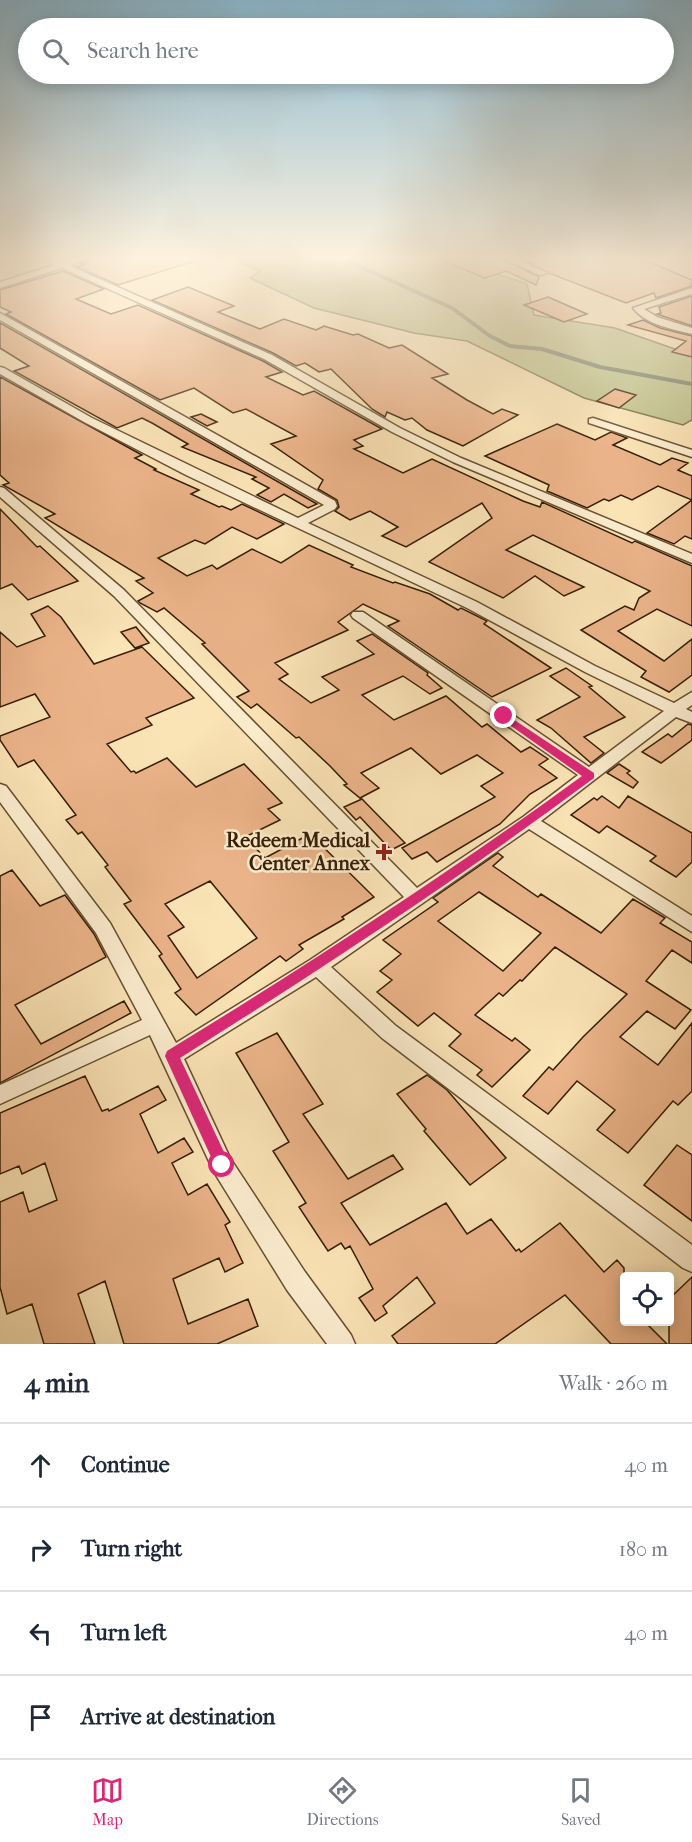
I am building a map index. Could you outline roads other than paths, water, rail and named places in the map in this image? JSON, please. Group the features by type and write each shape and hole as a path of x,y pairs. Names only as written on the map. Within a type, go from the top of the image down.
{"street":[{"path":"10,321 331,504 299,524"},
{"path":"187,321 268,357 396,430 457,460 692,559"},
{"path":"661,321 692,331"},
{"path":"0,370 88,420 190,472 472,605 590,669 683,714"},
{"path":"593,421 692,454"},
{"path":"0,491 119,593 416,898"},
{"path":"358,615 590,776"},
{"path":"172,1056 316,966 529,821 590,776 683,714 692,697"},
{"path":"0,790 103,928 172,1056 222,1165 296,1281 342,1344"},
{"path":"529,821 692,925"},
{"path":"316,966 389,1032 692,1260"},
{"path":"0,1095 155,1023"}],"waterway":[{"path":"469,321 490,336 510,346 542,349 600,367 692,384"}],"place":[{"name":"Redeem Medical Center Annex","path":"384,852"}]}
